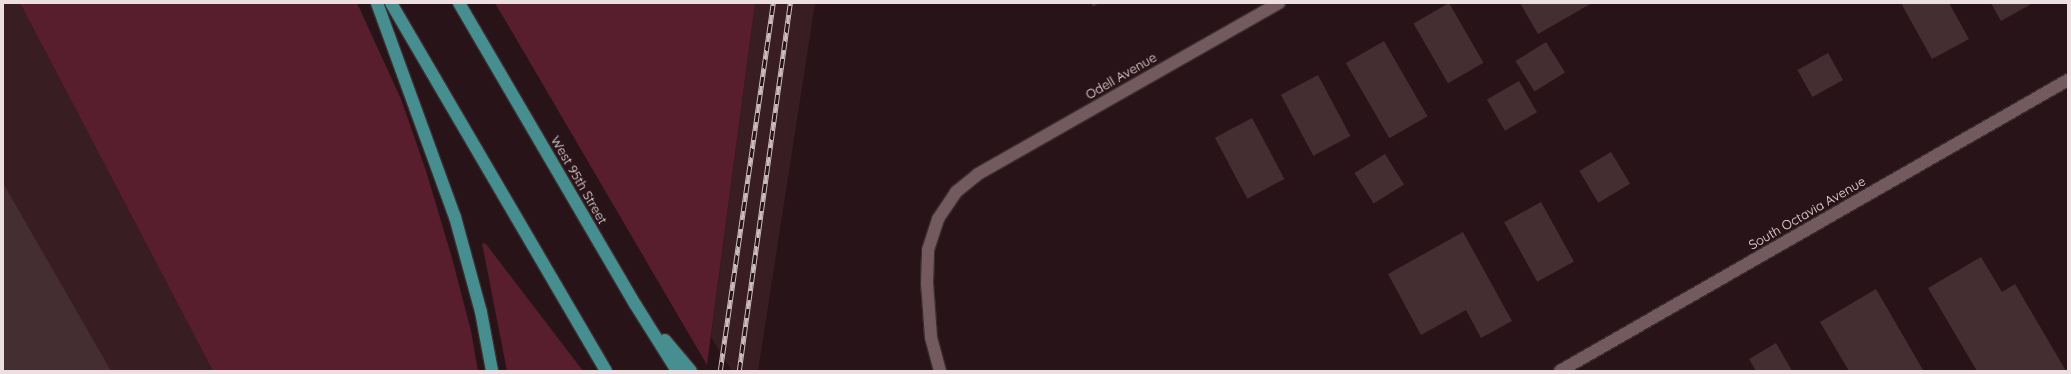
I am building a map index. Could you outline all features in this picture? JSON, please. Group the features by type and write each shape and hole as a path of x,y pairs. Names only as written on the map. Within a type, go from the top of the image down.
{"main road":[{"path":"377,3 455,217 481,312 492,371"},
{"path":"391,3 606,371"},
{"name":"West 95th Street","path":"459,3 635,304 677,371"},
{"path":"635,304 691,371"}],"street":[{"name":"Odell Avenue","path":"940,371 931,337 927,283 928,250 938,220 956,192 978,174 1279,3"},
{"name":"South Octavia Avenue","path":"1560,371 2068,80"}],"shaded area":[{"path":"3,3 20,3 213,371 3,371"},
{"path":"20,3 357,3 401,99 426,171 452,258 471,331 478,371 213,371"},
{"path":"495,3 755,3 707,365 528,59"},
{"path":"755,3 815,3 758,371 732,371 711,337"},
{"path":"482,243 486,244 583,371 507,371"}],"building":[{"path":"1091,3 1099,3 1093,7"},
{"path":"1449,3 1484,63 1448,83 1413,24"},
{"path":"1520,3 1592,3 1538,34"},
{"path":"1901,3 1949,3 1969,39 1932,59"},
{"path":"1991,3 2033,3 2001,21"},
{"path":"1384,41 1428,116 1389,138 1346,63"},
{"path":"1546,42 1565,73 1535,92 1515,61"},
{"path":"1828,53 1843,80 1812,97 1797,70"},
{"path":"1318,75 1350,136 1313,156 1281,95"},
{"path":"1519,81 1537,112 1505,131 1487,100"},
{"path":"1252,118 1284,179 1247,199 1215,138"},
{"path":"1611,152 1630,184 1598,203 1579,171"},
{"path":"1385,154 1404,185 1374,204 1354,173"},
{"path":"3,183 111,371 3,371"},
{"path":"1541,202 1574,261 1537,282 1504,222"},
{"path":"1463,232 1512,321 1481,338 1466,310 1421,335 1388,274"},
{"path":"1981,257 2002,292 2015,284 2066,371 1977,371 1928,288"},
{"path":"1876,289 1923,370 1849,371 1820,322"},
{"path":"1776,343 1792,371 1756,371 1749,359"}],"railway":[{"path":"720,371 773,3"},
{"path":"739,371 790,3"}]}
